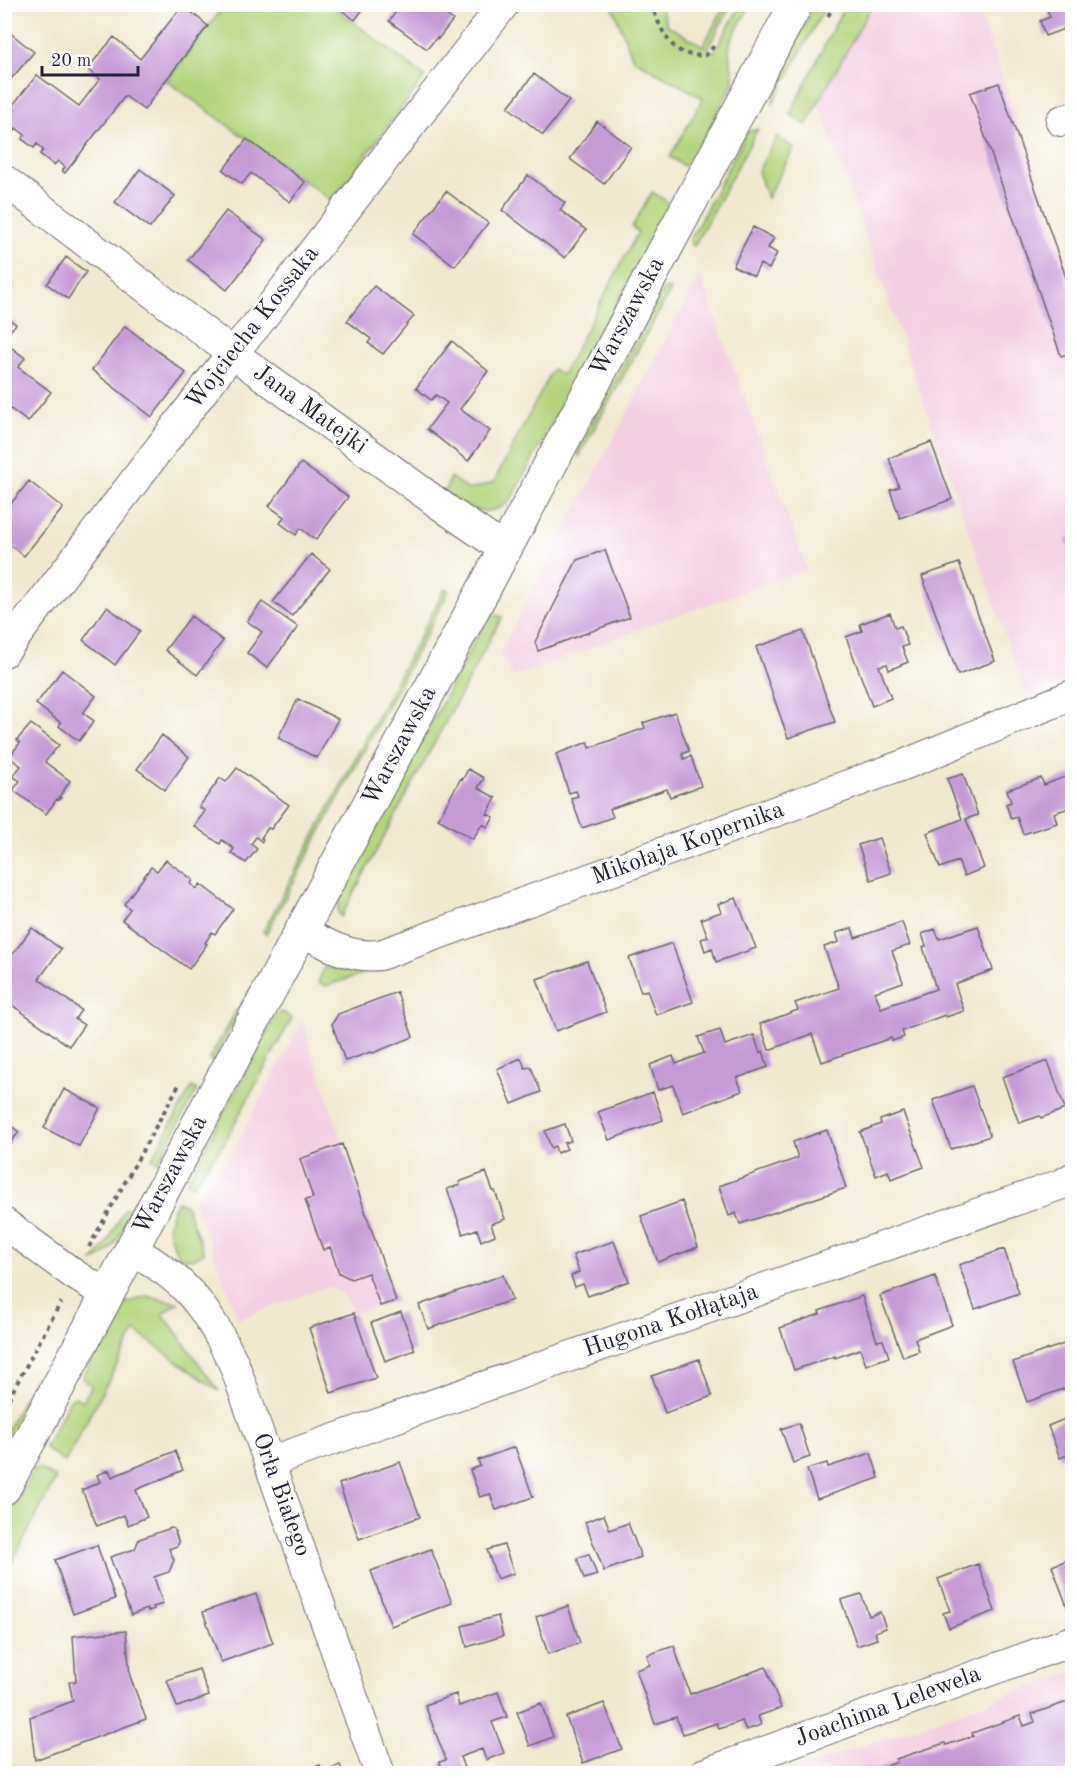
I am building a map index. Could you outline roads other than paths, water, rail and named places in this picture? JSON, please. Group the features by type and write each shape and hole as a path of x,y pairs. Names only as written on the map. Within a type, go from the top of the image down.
{"street":[{"name":"Wojciecha Kossaka","path":"4,652 232,352 255,327 504,4"},
{"name":"Warszawska","path":"4,1488 796,4"},
{"name":"Jana Matejki","path":"4,180 232,352 504,549"},
{"name":"Mikołaja Kopernika","path":"301,930 347,953 380,955 906,764 1072,695"},
{"name":"Hugona Kołłątaja","path":"269,1462 1062,1184 1072,1178"},
{"path":"4,1223 75,1275 108,1295"},
{"name":"Orła Białego","path":"132,1249 164,1270 196,1301 216,1330 239,1375 380,1773"},
{"name":"Joachima Lelewela","path":"703,1773 1072,1641"}]}
